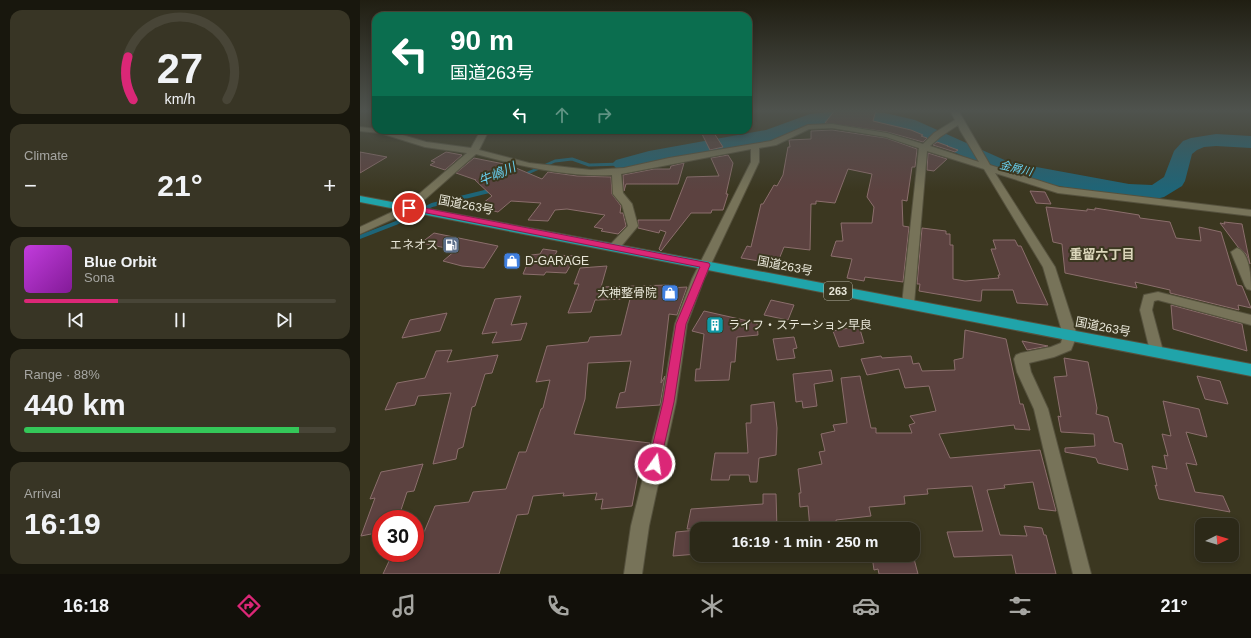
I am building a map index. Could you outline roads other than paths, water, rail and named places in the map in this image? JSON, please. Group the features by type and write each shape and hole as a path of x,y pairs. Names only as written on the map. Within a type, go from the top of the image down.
{"highway":[{"name":"国道263号","path":"360,199 1251,370"}],"street":[{"path":"401,137 425,144 474,151 529,166 591,173 616,172 773,143 787,137"},
{"path":"360,231 409,208 474,151 481,137"},
{"path":"900,137 930,141 989,168 1058,190 1251,213"},
{"path":"908,304 930,141 936,137"},
{"path":"969,137 1049,267 1070,335 1066,346 1054,352 1021,359 1024,372 1041,408 1082,574"},
{"path":"633,574 640,526 669,402 681,324 740,190 755,162 756,150 753,146"},
{"path":"614,247 632,226 627,204 618,194 616,172"},
{"path":"1237,252 1251,286"},
{"path":"1156,351 1146,310 1148,298 1158,296 1251,320"}],"waterway":[{"name":"金屑川","path":"623,164 649,157 760,137"},
{"name":"金屑川","path":"936,137 1002,167 1041,176 1129,191 1156,192 1174,181 1183,153 1190,146 1207,140 1251,142"},
{"name":"牛嶋川","path":"521,176 555,161 572,159 589,165 623,164"},
{"name":"牛嶋川","path":"360,237 396,223 432,205 493,190 489,191"}],"place":[{"name":"エネオス","path":"451,245"},
{"name":"D-GARAGE","path":"512,261"},
{"name":"大神整骨院","path":"670,293"},
{"name":"ライフ・ステーション早良","path":"715,325"}],"district":[{"name":"重留六丁目","path":"1102,254"}]}
